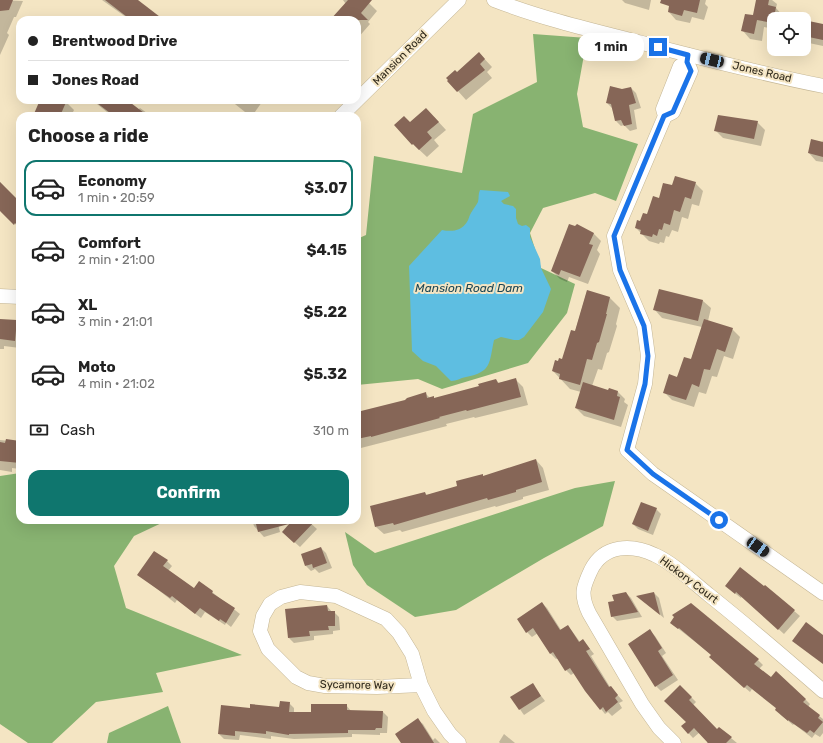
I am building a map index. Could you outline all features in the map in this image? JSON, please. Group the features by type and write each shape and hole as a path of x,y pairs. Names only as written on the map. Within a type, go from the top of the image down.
{"street":[{"name":"Mansion Road","path":"361,96 459,0"},
{"name":"Jones Road","path":"494,0 534,14 688,58 823,86"},
{"path":"688,58 691,71 673,112 664,116 614,236 620,270 644,326 648,356 645,384 627,450 653,474 823,593"},
{"name":"Mansion Road","path":"345,112 353,104"},
{"path":"0,296 16,297"},
{"name":"Hickory Court","path":"674,743 659,728 642,704 583,601 584,584 593,566 603,556 614,549 628,547 656,555 752,630 823,691"},
{"name":"Sycamore Way","path":"421,685 377,687 325,686 308,683 296,677 268,649 260,631 263,616 270,604 280,597 300,592 336,596 386,618 399,633 412,654 421,685 438,717 450,734 459,743"}],"green space":[{"path":"533,34 587,38 577,94 583,127 638,144 616,201 595,193 543,208 530,233 541,268 575,284 567,313 528,363 442,389 418,379 361,385 361,237 366,235 374,156 462,173 473,114 537,82"},
{"path":"16,474 16,524 160,524 134,536 114,566 126,608 242,655 156,673 163,692 96,702 52,743 28,743 0,724 0,476"},
{"path":"615,481 603,526 544,558 456,610 415,617 367,585 353,565 345,532 375,553 575,488"},
{"path":"168,706 181,743 107,743 109,733"}],"water":[{"name":"Mansion Road Dam","path":"480,190 508,192 510,196 501,201 504,204 513,206 516,209 518,224 522,226 526,225 530,228 530,237 540,259 541,268 551,289 543,312 524,337 519,340 501,337 494,340 490,360 485,369 474,375 451,381 436,366 423,361 412,351 409,266 442,230 456,230 465,225 478,202"}],"building":[{"path":"0,0 13,0 9,10 0,11"},
{"path":"105,0 138,0 159,16 126,16"},
{"path":"348,0 372,0 361,13 368,20 361,20 361,16 334,16"},
{"path":"661,0 700,0 697,13 684,10 682,16 668,12 669,6 660,3"},
{"path":"756,0 769,0 768,5 776,7 775,12 767,12 767,22 757,20 754,34 741,31 745,14 753,15"},
{"path":"811,21 823,24 823,40 811,37"},
{"path":"479,52 485,59 480,64 485,70 457,92 446,78 455,70 457,72"},
{"path":"610,86 622,89 631,87 636,103 629,105 632,124 624,126 621,120 615,121 611,104 606,103"},
{"path":"38,104 65,104 62,112 35,112"},
{"path":"98,104 132,104 143,112 109,112"},
{"path":"426,108 439,122 427,132 432,138 419,150 413,144 412,145 394,125 404,116 410,122"},
{"path":"718,115 758,121 754,139 714,131"},
{"path":"811,139 823,142 823,157 808,153"},
{"path":"675,176 696,182 691,199 685,197 680,212 674,210 670,225 664,223 662,230 659,229 657,236 653,234 652,237 640,234 641,230 635,228 637,220 640,221 643,213 647,214 653,196 659,198 663,183 672,185"},
{"path":"0,182 16,198 16,224 15,223 14,225 0,211"},
{"path":"569,224 575,226 577,224 594,233 589,244 593,245 580,277 561,270 559,275 551,271"},
{"path":"659,289 703,300 698,321 653,310"},
{"path":"587,290 610,297 599,342 597,343 592,360 587,359 580,385 559,379 560,374 552,371 555,360 558,361 559,358 562,359 571,330 575,331"},
{"path":"0,319 16,320 15,341 0,339"},
{"path":"704,319 733,328 725,352 717,349 710,370 704,369 699,387 692,384 686,400 663,393 669,374 677,377 684,357 691,359"},
{"path":"516,378 521,397 439,417 440,418 371,437 361,438 361,411 405,400 426,392 427,398 434,396 434,398 479,386 478,384 496,379 498,383"},
{"path":"583,382 608,390 609,388 618,391 617,396 620,397 614,420 575,408"},
{"path":"6,439 16,440 16,463 0,461 0,442 5,443"},
{"path":"536,459 542,482 516,490 516,492 488,500 487,498 394,525 393,523 375,527 370,506 425,492 426,495 457,486 456,481 483,474 483,476"},
{"path":"641,502 657,508 648,531 632,524"},
{"path":"256,524 289,524 258,532"},
{"path":"289,524 312,524 294,543 282,532"},
{"path":"321,547 327,563 313,568 312,564 305,566 301,554"},
{"path":"154,551 168,560 163,566 194,588 199,581 213,591 212,593 235,608 226,623 220,619 219,621 200,608 195,614 172,596 170,598 137,575"},
{"path":"740,567 764,586 765,585 795,610 778,630 736,592 735,594 725,586"},
{"path":"626,592 638,612 611,617 608,602 614,601 612,595"},
{"path":"654,592 660,615 636,596"},
{"path":"542,602 560,630 568,625 579,642 583,639 590,649 586,651 609,687 611,686 618,695 615,698 618,702 606,712 603,707 600,710 570,668 565,671 553,652 550,654 533,628 526,633 517,619"},
{"path":"691,603 759,659 754,664 771,677 776,671 806,699 803,702 820,715 818,718 823,722 814,733 810,730 807,733 788,721 775,710 776,708 747,685 744,688 709,657 711,655 679,628 678,629 670,623 674,617 672,615"},
{"path":"327,605 328,611 335,611 335,626 328,626 329,630 309,631 310,636 288,638 285,609"},
{"path":"806,622 823,635 823,664 792,641"},
{"path":"650,629 662,648 658,651 673,675 655,687 628,644"},
{"path":"533,683 541,696 519,710 510,697"},
{"path":"680,685 692,697 689,700 717,729 719,727 732,737 726,743 708,743 694,728 688,734 681,726 686,722 664,701"},
{"path":"280,701 290,702 289,712 311,712 311,704 347,704 347,710 383,711 382,728 376,728 375,730 348,730 348,733 289,735 266,731 266,734 235,731 235,736 218,734 221,705 250,708 250,704 279,707"},
{"path":"418,718 434,743 401,743 395,734"}],"route":[{"path":"658,47 688,55 687,62 691,71 673,112 664,116 614,236 620,270 644,326 648,356 645,384 627,450 653,474 719,520"}]}
